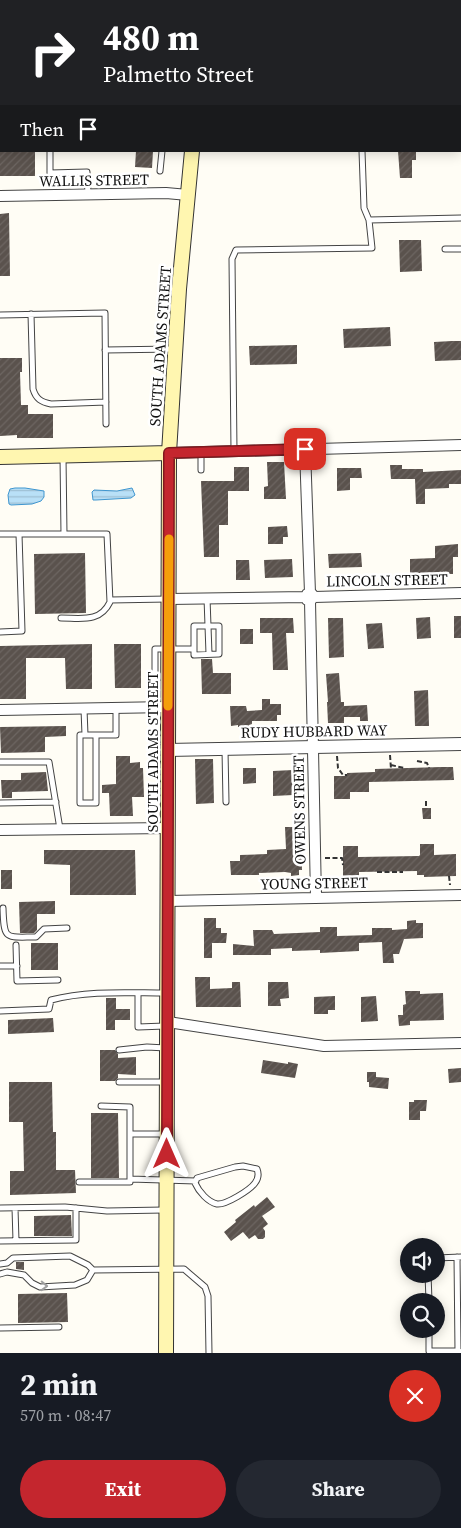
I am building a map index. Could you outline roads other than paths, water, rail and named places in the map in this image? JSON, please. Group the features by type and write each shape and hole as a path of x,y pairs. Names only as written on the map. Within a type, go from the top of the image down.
{"main road":[{"name":"SOUTH ADAMS STREET","path":"166,1353 168,750 161,701 162,664 168,648 169,453 174,349 192,152"},
{"path":"0,458 169,453"}],"street":[{"name":"WALLIS STREET","path":"0,196 88,194 188,195"},
{"path":"169,453 461,445"},
{"name":"OWENS STREET","path":"305,449 316,898"},
{"name":"LINCOLN STREET","path":"169,599 461,593"},
{"path":"0,710 116,708 161,701"},
{"name":"RUDY HUBBARD WAY","path":"168,750 461,744"},
{"path":"0,830 168,828"},
{"name":"YOUNG STREET","path":"168,901 461,895"},
{"path":"168,1024 324,1046 461,1043"}],"lane":[{"path":"50,152 50,172 88,172 88,194"},
{"path":"160,171 162,152"},
{"path":"234,451 232,259 236,250 372,248 369,220 364,208 362,152"},
{"path":"369,220 461,218"},
{"path":"445,249 461,249"},
{"path":"0,315 105,313 106,424"},
{"path":"31,314 33,389 35,395 43,403 51,404 106,402"},
{"path":"106,350 174,349"},
{"path":"201,452 201,470"},
{"path":"63,456 64,534"},
{"path":"0,534 107,534 110,600 106,610 100,615 86,618 61,618"},
{"path":"0,632 22,631 19,534"},
{"path":"207,598 209,654"},
{"path":"110,600 169,599"},
{"path":"194,626 208,626 219,626 219,654 194,654 194,626"},
{"path":"168,648 194,649"},
{"path":"84,708 85,735"},
{"path":"96,735 96,803 80,803 80,735 96,735 116,735 116,708"},
{"path":"225,749 226,802"},
{"path":"0,762 49,762 60,830"},
{"path":"0,803 56,802"},
{"path":"3,908 2,919 4,928 6,933 12,937 36,937 44,929 68,928"},
{"path":"16,945 17,981 58,980"},
{"path":"0,966 16,966"},
{"path":"138,993 138,1027 168,1024"},
{"path":"0,1011 48,1009 51,1000 66,996 168,993"},
{"path":"119,1050 147,1047 168,1048"},
{"path":"119,1082 168,1082"},
{"path":"79,1182 130,1182 130,1107 101,1106"},
{"path":"130,1134 168,1134"},
{"path":"130,1179 196,1181 197,1178 235,1167 252,1167 257,1169 259,1173 254,1184 222,1204 216,1204 198,1190 195,1184 196,1181"},
{"path":"0,1208 65,1207 107,1211 167,1210"},
{"path":"15,1208 16,1241"},
{"path":"0,1241 76,1240 76,1208"},
{"path":"0,1264 7,1263 13,1258 70,1256 88,1265 93,1270 184,1269 206,1287 208,1296 209,1353"},
{"path":"429,1338 429,1351 459,1351 459,1257 445,1258"},
{"path":"7,1263 8,1272"},
{"path":"0,1274 8,1272 24,1275 32,1283 40,1287 74,1285 87,1280 93,1270"},
{"path":"0,1328 59,1327"}],"water":[{"path":"132,488 135,495 131,498 93,500 92,492 94,490 117,491"},
{"path":"10,489 44,491 44,497 41,501 32,504 11,505 9,504 8,495"}]}
